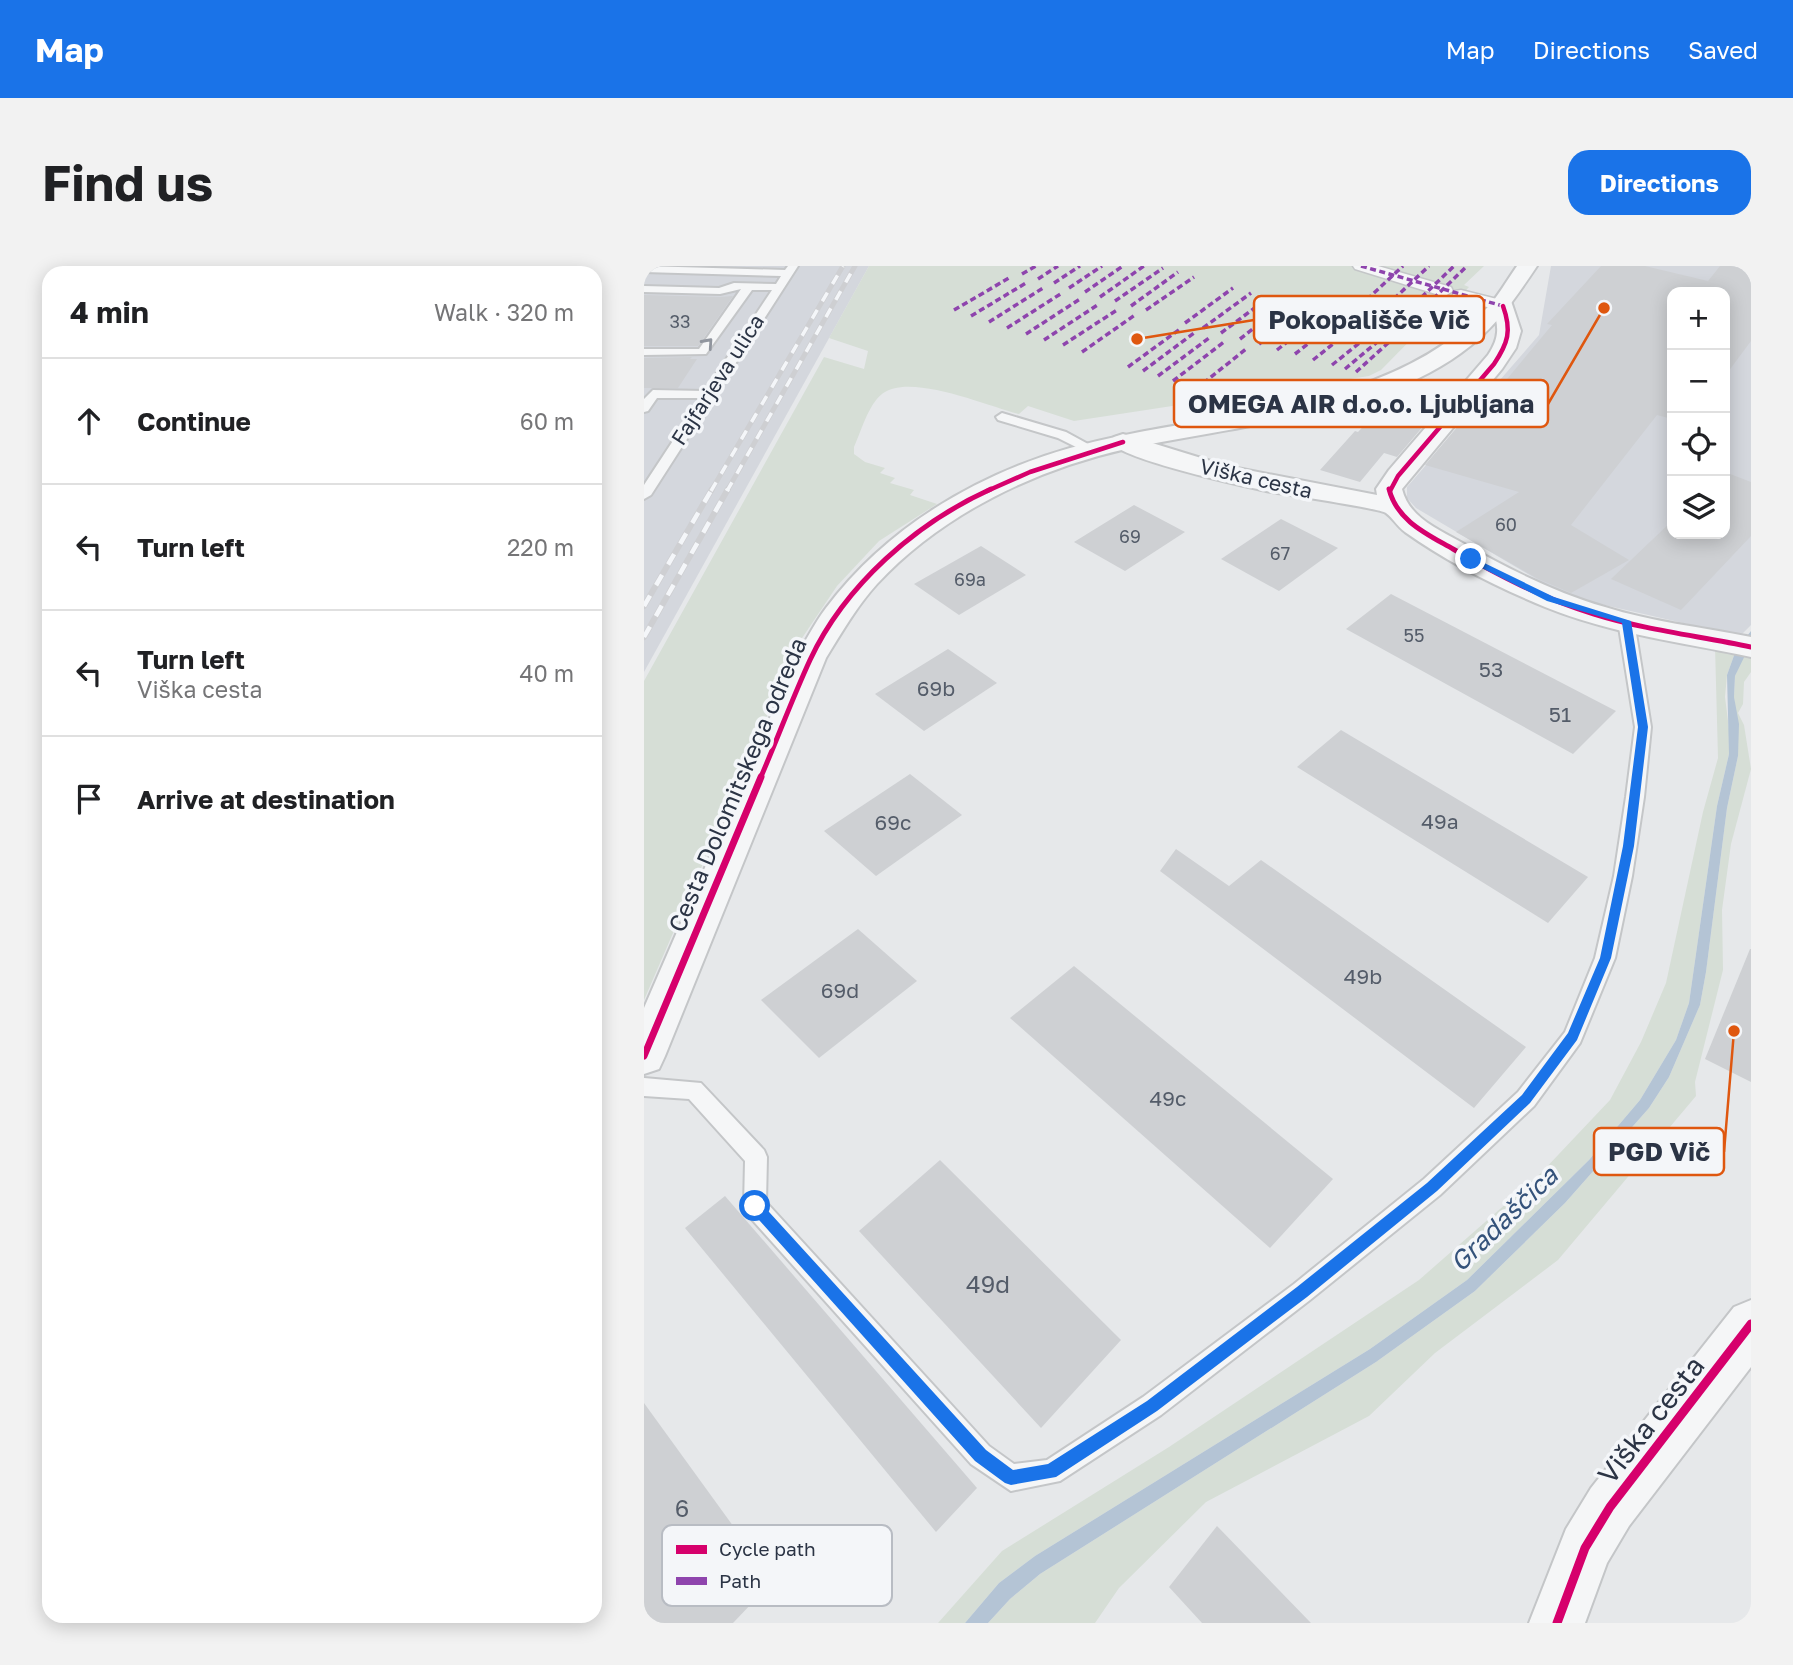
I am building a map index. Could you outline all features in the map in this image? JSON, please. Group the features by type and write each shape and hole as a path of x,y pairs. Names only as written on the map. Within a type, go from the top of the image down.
{"street":[{"path":"1361,266 1503,306 1511,328 1505,348 1494,365 1389,489 1392,505"},
{"name":"Cesta Dolomitskega odreda","path":"644,1056 811,658 837,615 882,563 938,518 1011,478 1107,446 1292,411 1363,390 1403,374 1449,351 1477,331 1503,306 1526,266"},
{"name":"Viška cesta","path":"1107,446 1233,475 1392,505 1426,533 1518,584 1572,607 1751,647"},
{"name":"Viška cesta","path":"1558,1623 1585,1548 1610,1507 1751,1324"}],"lane":[{"path":"644,268 786,277"},
{"path":"644,274 730,277 738,281 786,277"},
{"path":"644,289 720,291 786,277"},
{"name":"Fajfarjeva ulica","path":"644,495 786,277"},
{"path":"644,352 702,352 748,287"},
{"path":"644,408 653,394 709,395"},
{"path":"1002,416 1107,446"},
{"path":"644,1087 694,1090 756,1157 755,1206 980,1455 1011,1478 1051,1472 1152,1406 1302,1292 1432,1187 1526,1099 1573,1037 1605,958 1623,876 1635,797 1643,727 1626,621"}],"shaded area":[{"path":"644,266 869,266 644,672"},
{"path":"869,266 1484,266 1464,285 1469,287 1453,304 1447,303 1381,370 1369,376 1074,421 1028,406 1019,414 929,389 894,388 882,394 865,419 854,454 865,462 885,468 880,473 895,478 890,483 914,490 910,495 937,504 879,541 837,586 798,644 644,1000 644,681 824,357 864,369 868,351 829,338"},
{"path":"1551,266 1751,266 1751,625 1740,636 1565,596 1416,508 1407,498 1407,487 1539,335"},
{"path":"1715,646 1736,650 1727,675 1725,697 1730,737 1729,754 1717,806 1689,1003 1676,1040 1640,1100 1589,1160 1467,1280 1370,1349 1035,1556 999,1583 965,1623 938,1623 1002,1551 1169,1447 1419,1280 1541,1173 1610,1100 1641,1042 1666,983 1703,812 1718,758"},
{"path":"1745,652 1751,654 1751,672 1744,682 1743,704 1738,713 1744,725 1751,769 1731,844 1722,910 1723,970 1695,1082 1696,1096 1558,1260 1435,1353 1369,1416 1206,1502 1119,1588 1095,1623 988,1623 1010,1599 1040,1574 1376,1362 1475,1291 1565,1203 1649,1108 1669,1077 1700,1005 1727,808 1738,756 1735,676"}],"water":[{"name":"Gradaščica","path":"1751,631 1751,643 1735,676 1734,697 1739,724 1738,756 1727,808 1700,1005 1669,1077 1649,1108 1565,1203 1475,1291 1376,1362 1040,1574 1010,1599 988,1623 965,1623 999,1583 1035,1556 1370,1349 1467,1280 1589,1160 1640,1100 1676,1040 1689,1003 1717,806 1729,754 1727,675 1736,650"}],"building":[{"path":"1601,266 1645,266 1708,281 1720,266 1751,266 1751,341 1730,369 1730,287 1667,287 1667,418 1657,415 1571,525 1629,560 1571,593 1538,579 1456,532 1519,492 1425,465 1464,419 1472,421 1552,325 1547,324"},
{"path":"644,295 733,296 698,346 644,346"},
{"path":"692,357 690,359 697,359 678,388 644,388 644,358"},
{"path":"1407,402 1437,410 1397,457 1384,453 1360,482 1320,470 1355,431 1358,432 1378,411 1393,415"},
{"path":"1730,474 1751,482 1751,536 1681,610 1611,579 1667,526 1667,539 1730,539"},
{"path":"1134,505 1185,532 1125,571 1074,542"},
{"path":"1281,519 1338,548 1279,591 1221,559"},
{"path":"981,546 1026,575 959,615 914,584"},
{"path":"1391,594 1616,711 1573,754 1346,629"},
{"path":"948,649 997,683 924,731 875,694"},
{"path":"1341,730 1588,877 1548,923 1297,767"},
{"path":"910,774 962,815 876,876 824,831"},
{"path":"1176,849 1229,886 1261,860 1526,1047 1474,1108 1160,871"},
{"path":"858,929 917,981 819,1058 761,1000"},
{"path":"1751,949 1751,1082 1705,1059"},
{"path":"1074,966 1333,1179 1270,1248 1010,1018"},
{"path":"940,1160 1121,1340 1041,1428 859,1231"},
{"path":"725,1196 977,1488 936,1532 685,1228"},
{"path":"644,1403 732,1525 662,1525 662,1606 749,1606 733,1623 644,1623"},
{"path":"1217,1526 1311,1623 1202,1623 1169,1587"}],"railway":[{"path":"711,491 843,266"},
{"path":"727,491 855,266"},
{"path":"644,606 712,489"},
{"path":"644,637 728,489"}],"marked path":[{"path":"1022,274 1036,266"},
{"path":"1038,279 1058,266"},
{"path":"1054,283 1080,266"},
{"path":"1069,288 1102,266"},
{"path":"1085,292 1123,266"},
{"path":"1100,297 1144,266"},
{"path":"1361,266 1503,306"},
{"path":"1360,306 1403,266"},
{"path":"1380,312 1429,266"},
{"path":"1401,317 1454,266"},
{"path":"1406,325 1467,266"},
{"path":"1115,301 1163,268"},
{"path":"1131,306 1178,272"},
{"path":"1146,310 1194,277"},
{"path":"954,310 1009,278"},
{"path":"971,316 1026,283"},
{"path":"989,322 1043,288"},
{"path":"1185,323 1233,288"},
{"path":"1007,328 1062,293"},
{"path":"1203,328 1251,293"},
{"path":"1221,333 1268,298"},
{"path":"1026,334 1080,299"},
{"path":"1338,300 1411,320"},
{"path":"1240,339 1286,303"},
{"path":"1044,340 1099,304"},
{"path":"1259,344 1305,308"},
{"path":"1063,345 1117,310"},
{"path":"1277,350 1323,313"},
{"path":"1082,352 1135,315"},
{"path":"1295,354 1341,318"},
{"path":"1313,360 1359,323"},
{"path":"1332,365 1378,328"},
{"path":"1128,367 1180,329"},
{"path":"1345,369 1389,332"},
{"path":"1143,371 1194,333"},
{"path":"1356,372 1398,334"},
{"path":"1158,376 1209,338"},
{"path":"1173,381 1224,342"},
{"path":"1196,389 1246,349"}],"cycle path":[{"path":"1503,306 1509,324 1509,337 1504,348 1494,364 1389,489 1396,509 1411,524 1537,593 1613,619 1751,647"},
{"path":"644,1056 811,658 836,615 867,577 903,544 942,516 985,492 1030,472 1123,442"},
{"path":"1557,1623 1585,1548 1610,1507 1751,1324"}],"place":[{"name":"OMEGA AIR d.o.o. Ljubljana","path":"1604,308"},
{"name":"Pokopališče Vič","path":"1137,339"},
{"name":"PGD Vič","path":"1734,1031"}],"route":[{"path":"755,1206 980,1455 1011,1478 1051,1472 1152,1406 1302,1292 1432,1187 1526,1099 1573,1037 1605,958 1628,846 1643,727 1626,621 1550,599 1471,559"}]}
